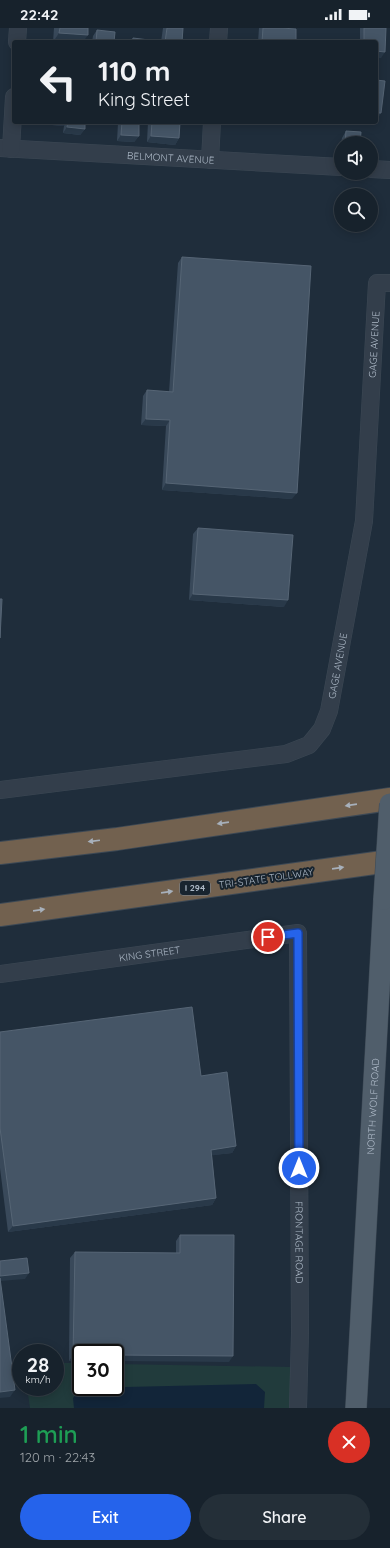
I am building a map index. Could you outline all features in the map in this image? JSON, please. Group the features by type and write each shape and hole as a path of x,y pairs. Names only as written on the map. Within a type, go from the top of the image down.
{"highway":[{"path":"0,853 390,799"},
{"name":"TRI-STATE TOLLWAY","path":"0,915 390,861"}],"main road":[{"name":"NORTH WOLF ROAD","path":"356,1408 390,804"}],"street":[{"path":"17,40 18,28"},
{"path":"218,40 219,28"},
{"path":"6,148 12,110"},
{"path":"210,160 212,124"},
{"name":"BELMONT AVENUE","path":"6,148 334,168"},
{"path":"378,169 390,170"},
{"name":"GAGE AVENUE","path":"0,790 286,754 309,744 322,729 329,711 364,521 377,283 390,283"},
{"name":"KING STREET","path":"0,974 298,933"},
{"name":"FRONTAGE ROAD","path":"298,933 300,1317 298,1408"}],"green space":[{"path":"64,1363 72,1363 72,1396 124,1396 124,1364 291,1367 290,1408 30,1408 28,1396 64,1396"}],"water":[{"path":"256,1384 265,1392 264,1408 74,1408 73,1398 75,1396 124,1396 124,1387"}],"building":[{"path":"60,28 88,28 88,35 59,33"},
{"path":"167,28 183,28 182,40 165,40"},
{"path":"263,28 296,29 296,40 262,40"},
{"path":"364,28 386,28 385,52 378,51 378,40 364,40"},
{"path":"97,30 115,32 114,40 96,40"},
{"path":"133,38 149,40 132,40"},
{"path":"378,80 385,81 381,113 378,113"},
{"path":"68,124 85,124 85,129 67,127"},
{"path":"122,124 139,124 139,136 121,135"},
{"path":"152,124 180,124 179,138 151,136"},
{"path":"346,131 361,132 361,136 346,136"},
{"path":"182,257 311,266 297,493 166,483 170,420 146,419 147,390 173,392"},
{"path":"198,528 293,535 288,600 193,594"},
{"path":"0,599 2,599 0,638"},
{"path":"192,1007 201,1076 227,1072 236,1146 211,1150 216,1198 13,1226 0,1128 0,1032"},
{"path":"180,1235 234,1235 233,1356 124,1355 124,1344 73,1344 75,1252 180,1253"},
{"path":"27,1258 29,1273 0,1276 0,1261"},
{"path":"0,1278 12,1368 12,1390 0,1392"}],"route":[{"path":"268,937 298,933 299,1168"}]}
